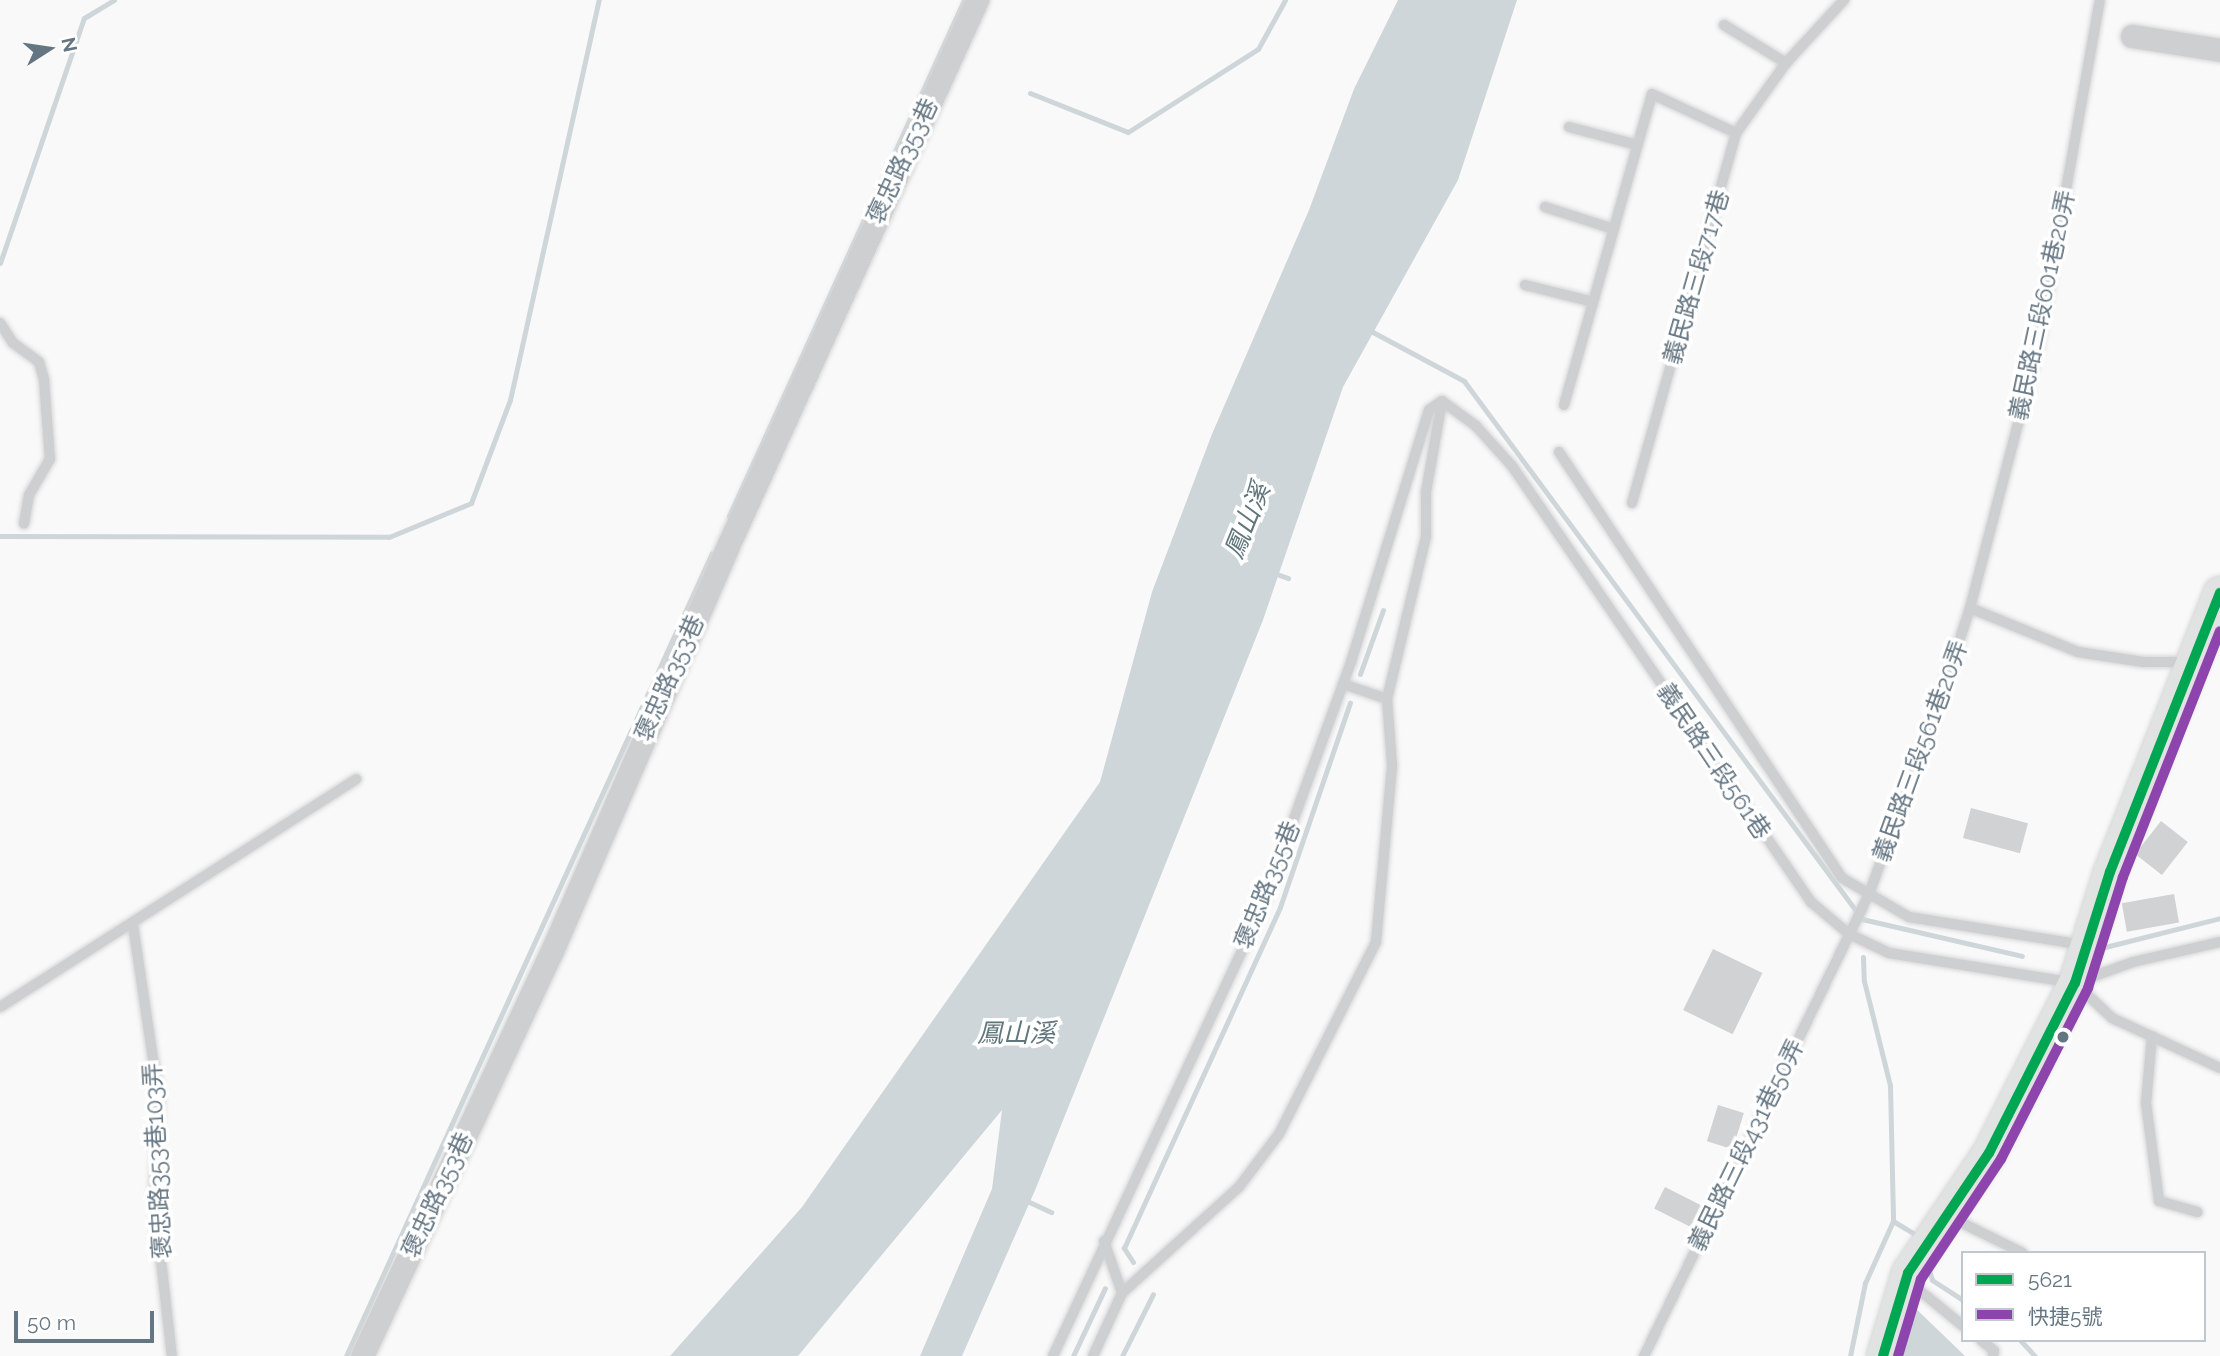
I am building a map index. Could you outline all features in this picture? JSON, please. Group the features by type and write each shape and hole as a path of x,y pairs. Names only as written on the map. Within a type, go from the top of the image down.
{"main road":[{"path":"1882,1356 1906,1280 1989,1153 2075,983 2089,946 2110,872 2220,593"}],"street":[{"name":"褒忠路353巷","path":"362,1356 551,953 732,538 977,0"},
{"path":"2132,36 2220,50"}],"lane":[{"name":"義民路三段601巷20弄","path":"1970,608 2038,347 2100,0"},
{"name":"義民路三段717巷","path":"1632,503 1736,134 1786,63 1841,1"},
{"path":"1724,24 1786,63"},
{"path":"1564,405 1652,94 1736,134"},
{"path":"1569,127 1637,145"},
{"path":"1545,207 1614,229"},
{"path":"1525,285 1593,302"},
{"path":"0,323 13,343 39,362 44,380 50,459 33,486 24,524"},
{"path":"1093,1356 1122,1293 1238,1188 1279,1134 1376,943 1392,765 1387,699 1426,537 1426,492 1442,401"},
{"name":"褒忠路355巷","path":"1053,1356 1104,1241 1260,912 1343,684 1429,410 1442,401"},
{"name":"義民路三段561巷","path":"1442,401 1476,426 1512,466 1811,902 1849,934 1889,953 2075,983"},
{"name":"義民路三段561巷","path":"1559,452 1842,878 1909,917 2089,946"},
{"path":"1970,608 2078,652 2143,662 2195,662"},
{"name":"義民路三段561巷20弄","path":"1849,934 1869,894 1970,608"},
{"path":"1343,684 1387,699"},
{"path":"0,1007 133,925 356,779"},
{"name":"褒忠路353巷103弄","path":"133,925 159,1099 154,1199 172,1356"},
{"name":"義民路三段431巷50弄","path":"1644,1356 1849,934"},
{"path":"2220,942 2133,962 2075,983 2112,1018 2220,1068"},
{"path":"2152,1036 2146,1103 2158,1201 2197,1212"},
{"path":"1947,1215 2019,1251"},
{"path":"1104,1241 1122,1293"},
{"path":"1906,1280 1961,1324"},
{"path":"1983,1342 1994,1351 1993,1356"}],"water":[{"name":"鳳山溪","path":"1398,0 1517,0 1458,180 1343,387 1263,620 1036,1188 962,1356 920,1356 992,1189 1002,1110 798,1356 670,1356 802,1207 1100,782 1152,592 1212,434 1309,210 1354,89"},
{"path":"1910,1303 1965,1356 1890,1356"}],"building":[{"path":"1971,808 2028,823 2020,853 1963,838"},
{"path":"2161,821 2188,842 2162,875 2135,854"},
{"path":"2174,894 2179,923 2127,932 2122,903"},
{"path":"1713,949 1762,973 1733,1034 1683,1010"},
{"path":"1718,1105 1744,1113 1733,1149 1707,1141"},
{"path":"1665,1187 1707,1208 1696,1230 1654,1208"}],"waterway":[{"path":"0,263 84,18 114,0"},
{"path":"0,536 389,537 471,503 510,400 599,0"},
{"path":"729,516 964,0"},
{"path":"1030,93 1128,132 1258,49 1285,0"},
{"path":"1369,330 1464,381 1862,919 2022,956"},
{"path":"346,1356 712,553"},
{"path":"1274,573 1288,578"},
{"path":"1360,674 1383,610"},
{"path":"1133,1262 1124,1248 1280,907 1350,703"},
{"path":"2101,948 2220,918"},
{"path":"1863,957 1864,981 1890,1085 1893,1221 1915,1234"},
{"path":"1025,1200 1051,1212"},
{"path":"1850,1356 1865,1283 1893,1221"},
{"path":"1929,1270 1932,1280 1961,1299"},
{"path":"1073,1356 1105,1288"},
{"path":"1122,1356 1153,1294"},
{"path":"2022,1342 2035,1356"}],"transit line":[{"name":"5621","path":"1883,1356 1908,1273 1989,1153 2075,983 2110,872 2220,593"},
{"name":"快捷5號","path":"1898,1356 1921,1279 2001,1159 2088,988 2123,877 2220,631"}]}
